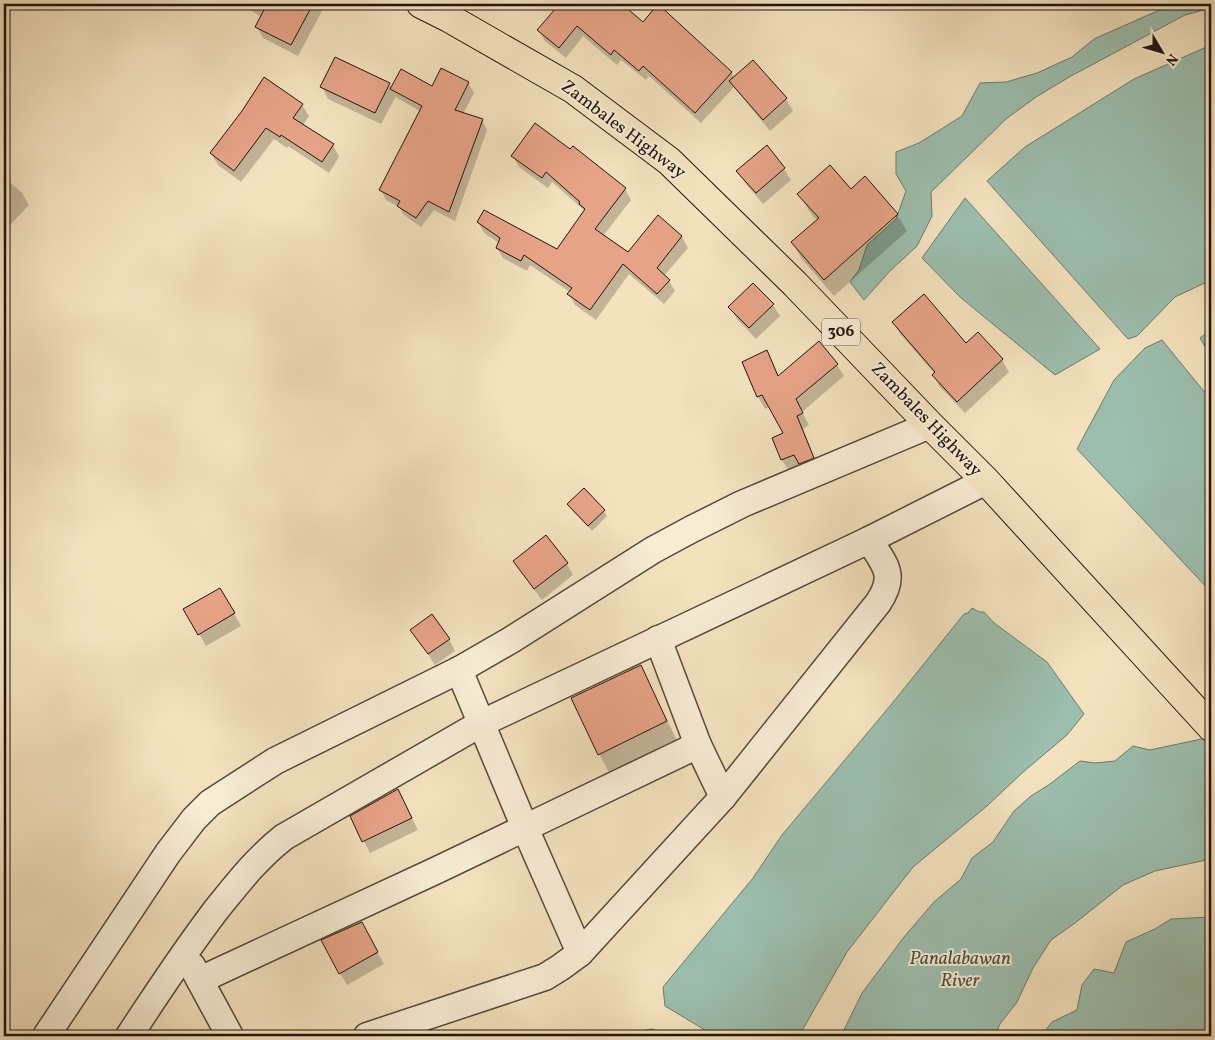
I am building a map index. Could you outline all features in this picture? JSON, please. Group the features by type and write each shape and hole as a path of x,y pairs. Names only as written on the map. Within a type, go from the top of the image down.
{"main road":[{"name":"Zambales Highway","path":"421,4 573,89 669,161 795,284 986,481 1210,725"}],"street":[{"path":"46,1036 168,853 194,819 210,803 275,761 459,670 511,640 653,550 692,529 742,504 930,425"},
{"path":"129,1036 184,952 244,874 262,855 284,837 480,724 869,540 986,481"},
{"path":"367,1036 545,977 580,953 723,797 885,593 889,576 887,568 869,540"},
{"path":"658,639 698,745 723,797"},
{"path":"459,670 480,724 580,953"},
{"path":"200,980 698,745"},
{"path":"184,952 230,1036"}],"water":[{"path":"1173,4 1211,4 1211,8 1185,15 1071,76 1036,97 1006,119 931,192 932,216 917,246 890,271 864,300 850,282 859,270 867,245 896,219 906,191 896,174 896,152 919,143 962,116 980,83 1006,82 1037,73 1072,57 1094,39"},
{"path":"1211,45 1211,280 1175,297 1137,336 1128,339 987,181 1025,147 1134,79"},
{"path":"965,198 1100,349 1055,375 960,297 922,258"},
{"path":"1211,330 1211,357 1200,338"},
{"path":"1162,340 1211,400 1211,592 1077,449 1114,380 1145,348"},
{"path":"972,608 979,612 984,612 994,623 1047,662 1084,714 1067,735 987,806 913,867 847,952 799,1036 715,1036 665,1006 663,987 753,878 782,835 964,614 968,613"},
{"name":"Panalabawan River","path":"1211,737 1211,859 1155,871 1123,885 1051,940 1033,968 1017,1002 1000,1024 995,1036 841,1036 862,993 904,937 934,902 961,879 972,858 993,842 1014,811 1031,796 1080,761 1095,763 1115,761 1133,746 1150,750"},
{"path":"1211,917 1211,1036 1041,1036 1052,1022 1077,1010 1082,985 1094,969 1114,973 1126,942 1155,929 1171,919"},
{"path":"652,1029 670,1036 616,1036"}],"building":[{"path":"267,4 313,4 291,45 255,27"},
{"path":"551,4 622,4 643,22 658,4 732,72 695,113 643,66 639,71 614,50 611,55 577,26 559,48 537,30 556,8"},
{"path":"335,57 390,83 375,113 320,87"},
{"path":"753,60 787,98 763,120 729,81"},
{"path":"441,68 469,82 455,110 483,119 449,212 428,201 416,218 397,206 400,201 379,190 422,106 390,89 401,69 432,86"},
{"path":"264,77 303,104 293,118 334,144 322,162 281,135 280,137 266,128 234,171 210,153 242,111"},
{"path":"535,123 570,149 573,146 626,188 595,229 628,252 658,215 682,236 657,268 670,280 657,294 623,264 590,310 567,294 572,288 524,255 521,261 496,248 500,238 477,222 484,210 557,249 585,209 579,204 580,202 546,172 542,178 511,156"},
{"path":"767,145 785,168 756,193 736,171"},
{"path":"830,165 851,189 865,176 898,214 824,280 791,242 819,218 797,194"},
{"path":"753,283 774,304 749,328 728,307"},
{"path":"924,294 966,343 978,332 1003,359 957,402 932,375 935,372 892,322"},
{"path":"819,341 838,364 796,399 803,413 797,416 814,458 799,464 794,455 781,460 772,438 783,433 762,395 757,397 742,362 767,350 778,376"},
{"path":"584,488 605,510 588,526 567,504"},
{"path":"546,535 568,563 534,589 513,561"},
{"path":"220,588 235,613 198,635 183,609"},
{"path":"432,614 450,639 428,654 410,630"},
{"path":"641,665 667,721 598,755 571,698"},
{"path":"398,789 412,818 362,842 350,816"},
{"path":"362,922 378,952 339,974 321,940"}]}
